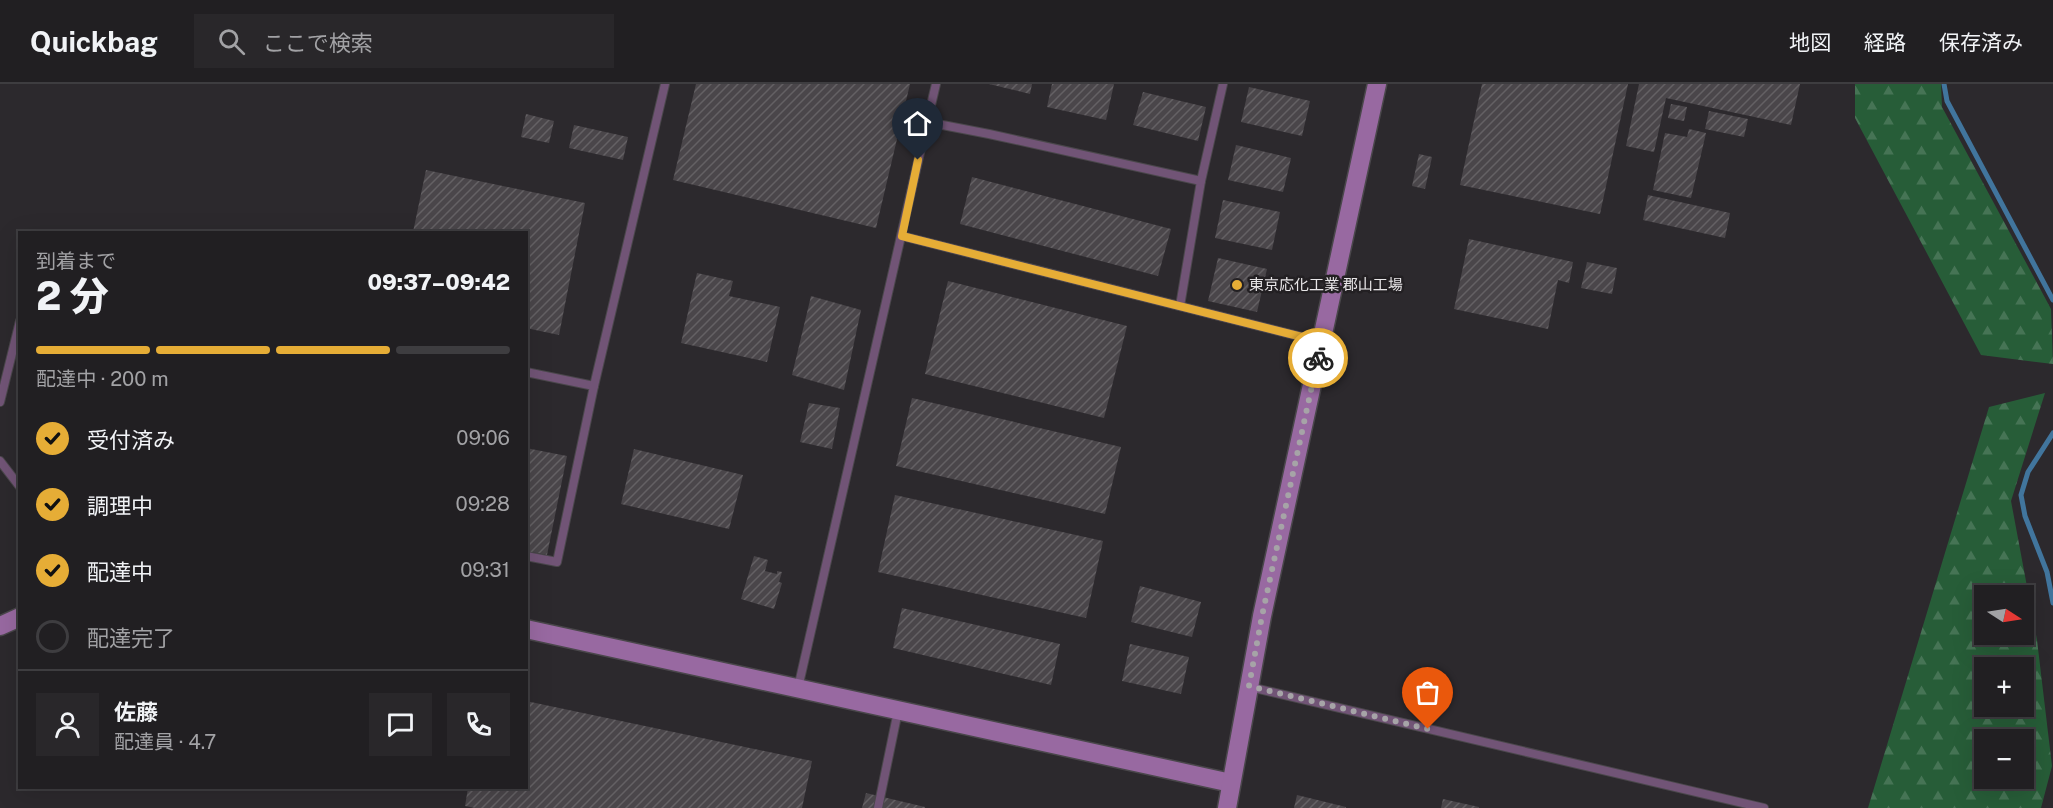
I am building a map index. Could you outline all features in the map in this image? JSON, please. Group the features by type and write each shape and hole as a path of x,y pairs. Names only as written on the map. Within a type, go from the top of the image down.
{"street":[{"path":"1227,808 1262,616 1377,84"},
{"path":"0,626 18,618"},
{"path":"528,629 1231,783"}],"lane":[{"path":"528,556 557,562 594,386 665,84"},
{"path":"798,688 936,84"},
{"path":"1180,306 1201,181 1223,84"},
{"path":"927,122 1201,181"},
{"path":"902,236 1322,342"},
{"path":"0,402 18,329"},
{"path":"528,372 594,386"},
{"path":"0,461 18,484"},
{"path":"1249,686 1764,808"},
{"path":"878,808 898,711"}],"green space":[{"path":"1855,84 1941,84 1942,107 2051,309 2053,364 1981,355 1855,118"},
{"path":"2045,393 2011,501 2027,585 1974,585 1974,645 2034,645 2034,624 2052,766 2041,808 1868,808 1989,407"}],"building":[{"path":"696,84 910,84 876,228 673,180"},
{"path":"989,84 1032,84 1030,94"},
{"path":"1052,84 1114,84 1106,120 1047,107"},
{"path":"1482,84 1628,84 1600,214 1460,185"},
{"path":"1639,84 1800,84 1791,125 1666,98 1654,152 1626,146"},
{"path":"1249,87 1310,101 1302,136 1241,122"},
{"path":"1143,92 1206,107 1198,141 1133,125"},
{"path":"1671,104 1687,107 1684,121 1668,118"},
{"path":"1709,111 1748,119 1744,137 1705,129"},
{"path":"526,114 554,121 549,143 521,137"},
{"path":"574,125 628,137 623,160 569,148"},
{"path":"1689,129 1706,133 1691,198 1653,190 1665,133 1687,137"},
{"path":"1236,145 1291,158 1283,192 1228,180"},
{"path":"1419,154 1432,157 1425,189 1412,186"},
{"path":"426,170 585,203 559,335 528,328 528,231 413,231"},
{"path":"972,177 1171,229 1158,276 960,224"},
{"path":"1648,195 1730,213 1725,238 1643,220"},
{"path":"1223,200 1280,212 1272,250 1215,238"},
{"path":"1469,239 1573,262 1569,283 1558,280 1548,329 1454,309"},
{"name":"東京応化工業 郡山工場","path":"1218,258 1267,269 1257,312 1208,301"},
{"path":"1587,262 1617,268 1612,294 1581,288"},
{"path":"697,273 733,281 729,296 780,307 767,362 681,343"},
{"path":"948,281 1127,326 1104,418 925,374"},
{"path":"811,296 861,310 844,390 792,375"},
{"path":"912,398 1121,447 1105,514 896,466"},
{"path":"809,403 840,408 832,449 800,442"},
{"path":"528,448 567,456 547,555 528,551"},
{"path":"634,449 743,475 729,529 621,504"},
{"path":"895,495 1103,541 1086,618 878,572"},
{"path":"754,556 768,560 765,571 777,574 777,571 782,572 779,582 782,583 774,609 741,599"},
{"path":"1140,586 1201,602 1192,637 1131,622"},
{"path":"902,608 1060,644 1051,685 893,648"},
{"path":"1130,644 1189,657 1181,694 1122,681"},
{"path":"528,701 812,761 802,808 475,808 465,806 468,789 528,789"},
{"path":"866,793 925,807 925,808 862,808"},
{"path":"1297,795 1346,807 1346,808 1294,808"},
{"path":"1443,799 1479,807 1479,808 1441,808"}],"waterway":[{"path":"1944,84 1947,101 2053,300"},
{"path":"2053,433 2028,472 2021,495 2025,516 2047,572 2053,603"}],"way so far":[{"path":"1318,358 1249,686 1428,729"}],"place":[{"name":"東京応化工業 郡山工場","path":"1237,285"}],"route":[{"path":"918,160 902,236 1322,342 1318,358"}]}
